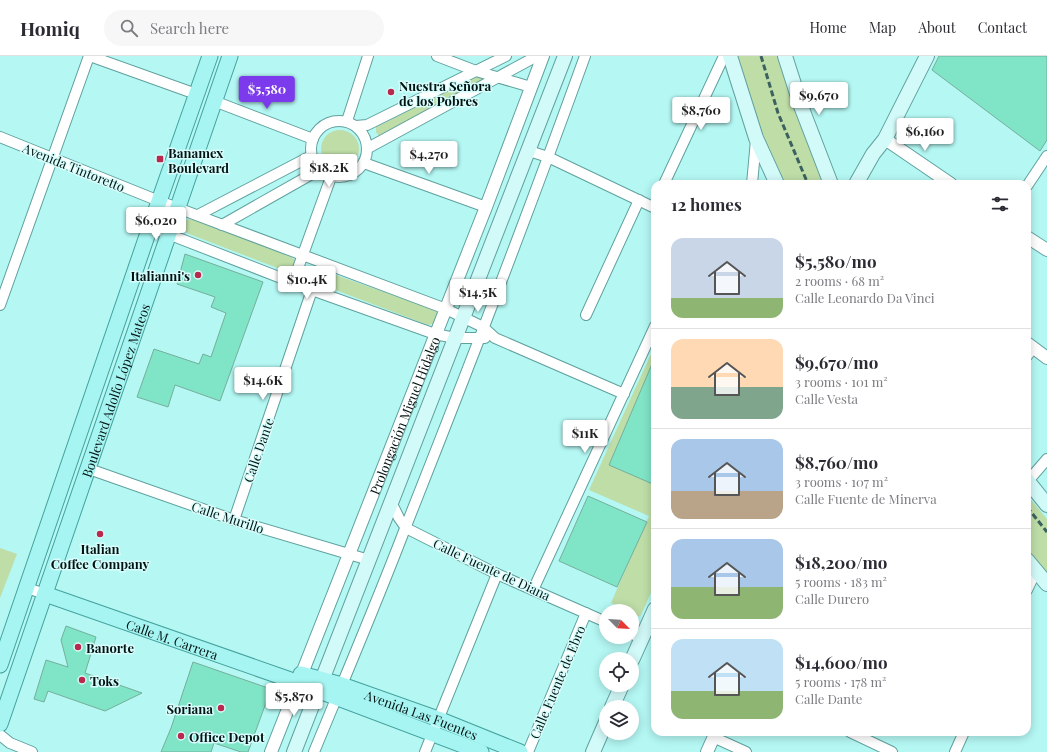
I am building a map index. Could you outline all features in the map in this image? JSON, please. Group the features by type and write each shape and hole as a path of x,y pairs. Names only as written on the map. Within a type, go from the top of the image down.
{"main road":[{"name":"Boulevard Adolfo López Mateos","path":"0,665 210,56"},
{"name":"Boulevard Adolfo López Mateos","path":"0,724 230,56"},
{"name":"Prolongación Miguel Hidalgo","path":"294,752 565,56"},
{"path":"730,56 756,138 775,180"},
{"path":"786,56 801,106 829,180"},
{"path":"858,180 885,139 926,56"},
{"path":"1031,485 1047,505"},
{"path":"1031,565 1047,584"},
{"name":"Calle M. Carrera","path":"45,594 320,685"},
{"path":"639,633 651,615"},
{"name":"Avenida Las Fuentes","path":"320,685 436,726 520,752"},
{"name":"Avenida Las Fuentes","path":"436,726 481,752"},
{"path":"593,752 599,738"}],"street":[{"path":"0,305 90,56 196,94"},
{"path":"346,121 368,56"},
{"path":"437,56 476,71 531,88"},
{"path":"356,126 367,125 506,56"},
{"path":"368,148 537,56"},
{"name":"Prolongación Miguel Hidalgo","path":"271,752 486,207 543,56"},
{"path":"314,752 406,528 479,339 584,56"},
{"path":"666,180 724,56"},
{"path":"214,101 313,139"},
{"path":"336,120 346,121 356,126 366,138 368,154 364,163 356,173 347,177 331,177 319,170 311,156 313,139 318,129 326,123 336,120"},
{"name":"Avenida Tintoretto","path":"0,137 177,208 446,309 483,327"},
{"path":"752,180 756,138"},
{"path":"885,139 945,180"},
{"path":"529,151 548,156 651,204"},
{"path":"198,215 311,156"},
{"path":"1031,180 1047,156"},
{"path":"364,163 486,207"},
{"path":"222,225 319,170"},
{"path":"293,282 331,177"},
{"path":"586,315 639,200"},
{"path":"150,227 312,290 435,334 455,338 494,338"},
{"path":"1031,240 1047,250"},
{"name":"Calle Dante","path":"234,520 312,290"},
{"path":"483,327 494,338 624,394"},
{"path":"533,590 651,335"},
{"path":"1031,350 1047,358"},
{"path":"1031,478 1047,459"},
{"name":"Calle Murillo","path":"89,469 234,520 349,553 368,560"},
{"path":"391,502 406,528"},
{"name":"Calle Fuente de Diana","path":"406,528 496,574 599,619"},
{"path":"1031,582 1036,571"},
{"path":"425,752 496,574"},
{"name":"Calle M. Carrera","path":"27,588 45,594"},
{"name":"Calle Fuente de Ebro","path":"528,752 586,613"},
{"path":"0,735 10,743 32,752"},
{"path":"707,752 714,736"},
{"path":"716,736 746,752"},
{"path":"858,736 892,752"},
{"path":"955,752 962,736"}],"green space":[{"path":"732,56 781,56 827,180 778,180"},
{"path":"478,76 486,80 379,136 376,132 376,127"},
{"path":"336,130 344,130 354,135 358,142 358,156 354,163 344,168 336,168 326,163 324,160 321,153 321,145 326,135 329,133"},
{"path":"190,219 199,220 291,257 298,262 295,269 288,272 189,234 181,228 184,221"},
{"path":"313,267 435,310 439,314 434,323 428,325 309,280 305,275 306,269"},
{"path":"651,354 651,593 640,617 639,604 611,603 649,516 589,490"},
{"path":"1031,500 1047,519 1047,577 1031,556"},
{"path":"0,548 17,554 0,598"}],"building":[{"path":"939,56 1047,56 1047,140 1040,151 932,70"},
{"path":"185,254 263,282 220,401 175,385 168,407 137,397 154,349 199,364 203,354 211,357 226,313 211,307 215,297 177,284"},
{"path":"651,366 651,483 609,465"},
{"path":"588,496 647,522 617,587 559,561"},
{"path":"66,626 96,637 85,673 142,693 105,711 48,691 44,702 34,699 46,660 68,667 61,640"},
{"name":"Soriana","path":"193,662 271,689 248,752 241,752 214,743 211,752 161,752 171,728"}],"railway":[{"path":"761,56 778,113 806,180"},
{"path":"1031,512 1047,532"}],"place":[{"name":"Nuestra Señora de los Pobres","path":"391,92"},
{"name":"Banamex Boulevard","path":"160,159"},
{"name":"Italianni's","path":"198,275"},
{"name":"Italian Coffee Company","path":"100,534"},
{"name":"Banorte","path":"78,647"},
{"name":"Toks","path":"82,680"},
{"name":"Soriana","path":"221,708"},
{"name":"Office Depot","path":"181,736"}]}
